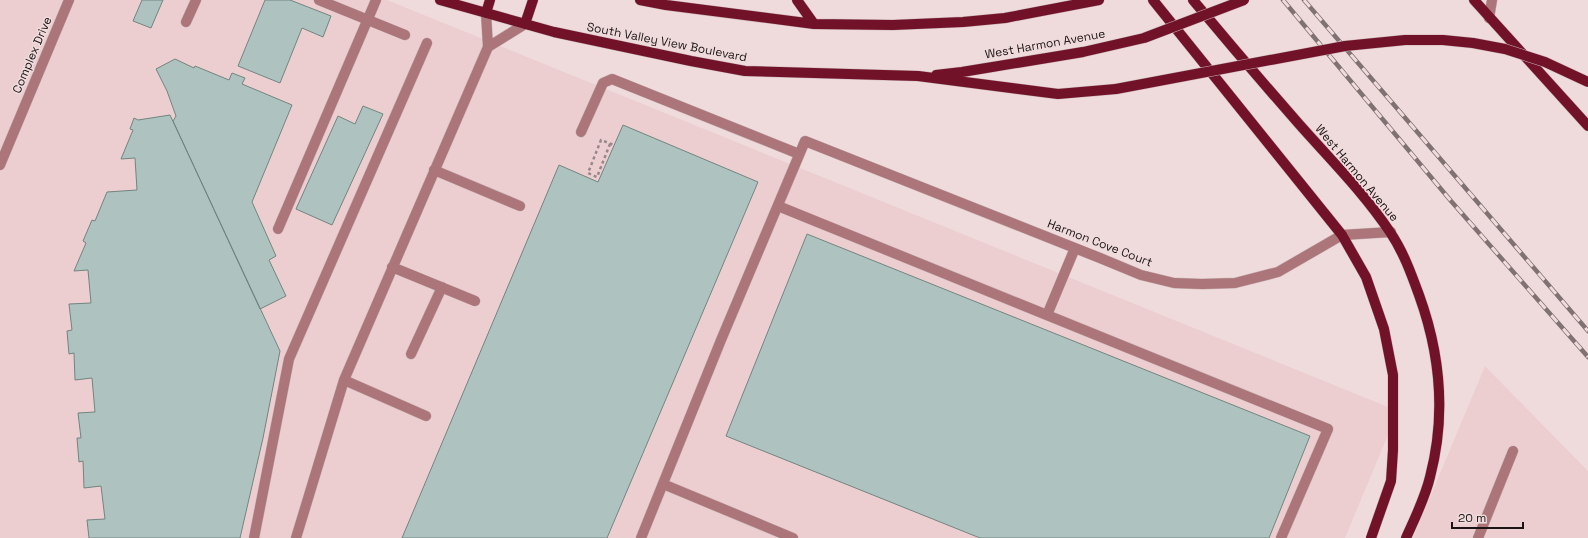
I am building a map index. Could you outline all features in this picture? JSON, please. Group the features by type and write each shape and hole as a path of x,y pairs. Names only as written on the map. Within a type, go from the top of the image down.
{"main road":[{"name":"South Valley View Boulevard","path":"440,0 525,24 602,43 691,62 744,71 918,76"},
{"path":"486,13 490,0"},
{"path":"525,24 533,0"},
{"path":"640,0 666,5 814,24 907,24 963,22 1005,18 1099,0"},
{"path":"797,0 814,24"},
{"path":"1153,0 1342,235 1366,277 1384,329 1393,376 1393,450 1391,481 1371,538"},
{"name":"West Harmon Avenue","path":"1193,0 1263,84 1361,194 1391,232 1409,266 1426,315 1436,358 1440,396 1439,428 1430,476 1406,538"},
{"name":"West Harmon Avenue","path":"918,76 962,72 1083,52 1144,38 1244,0"},
{"path":"1474,0 1588,126"},
{"path":"918,76 1058,94 1116,89 1346,46 1405,40 1443,40 1473,43 1505,50 1545,62 1588,82"}],"street":[{"name":"Complex Drive","path":"1,161 69,0"},
{"path":"186,22 196,0"},
{"path":"319,0 405,35"},
{"path":"278,230 376,0"},
{"path":"1489,18 1492,0"},
{"path":"296,538 344,380 488,46 486,13"},
{"path":"488,46 525,24"},
{"path":"254,538 289,359 426,43"},
{"path":"581,132 603,83 612,80 799,154 641,538"},
{"name":"Harmon Cove Court","path":"799,154 805,141 1142,274 1174,283 1235,283 1278,272 1342,235 1391,232"},
{"path":"434,170 520,206"},
{"path":"778,206 1328,429 1281,538"},
{"path":"1047,315 1075,248"},
{"path":"392,267 475,301"},
{"path":"411,354 442,287"},
{"path":"344,380 426,416"},
{"path":"1478,538 1513,451"},
{"path":"663,484 793,538"}],"path":[{"path":"610,144 597,177 588,173 601,140 614,145"}],"shaded area":[{"path":"0,0 387,0 1398,411 1345,538 0,538"},
{"path":"1485,366 1588,471 1588,538 1413,538"}],"building":[{"path":"142,0 163,0 151,28 133,21"},
{"path":"265,0 290,0 331,16 323,37 302,28 280,83 238,66"},
{"path":"175,59 194,68 195,66 229,80 232,73 245,78 242,84 292,105 252,202 276,256 269,260 286,296 260,309 173,121 176,116 167,91 156,69"},
{"path":"363,106 383,114 332,225 296,209 338,116 355,124"},
{"path":"170,115 280,351 263,438 240,538 89,538 87,520 105,519 101,486 84,488 83,461 79,462 77,438 81,438 78,413 95,412 92,378 75,380 74,353 69,354 67,331 72,330 69,304 91,303 88,270 74,271 86,243 83,241 92,220 95,221 107,192 137,190 135,158 121,159 133,130 130,129 134,118 138,120"},
{"path":"623,125 758,182 607,538 402,538 559,165 598,182"},
{"path":"807,234 1310,436 1269,538 980,538 726,436"}],"railway":[{"path":"1283,0 1451,201 1588,357"},
{"path":"1304,0 1588,331"}]}
